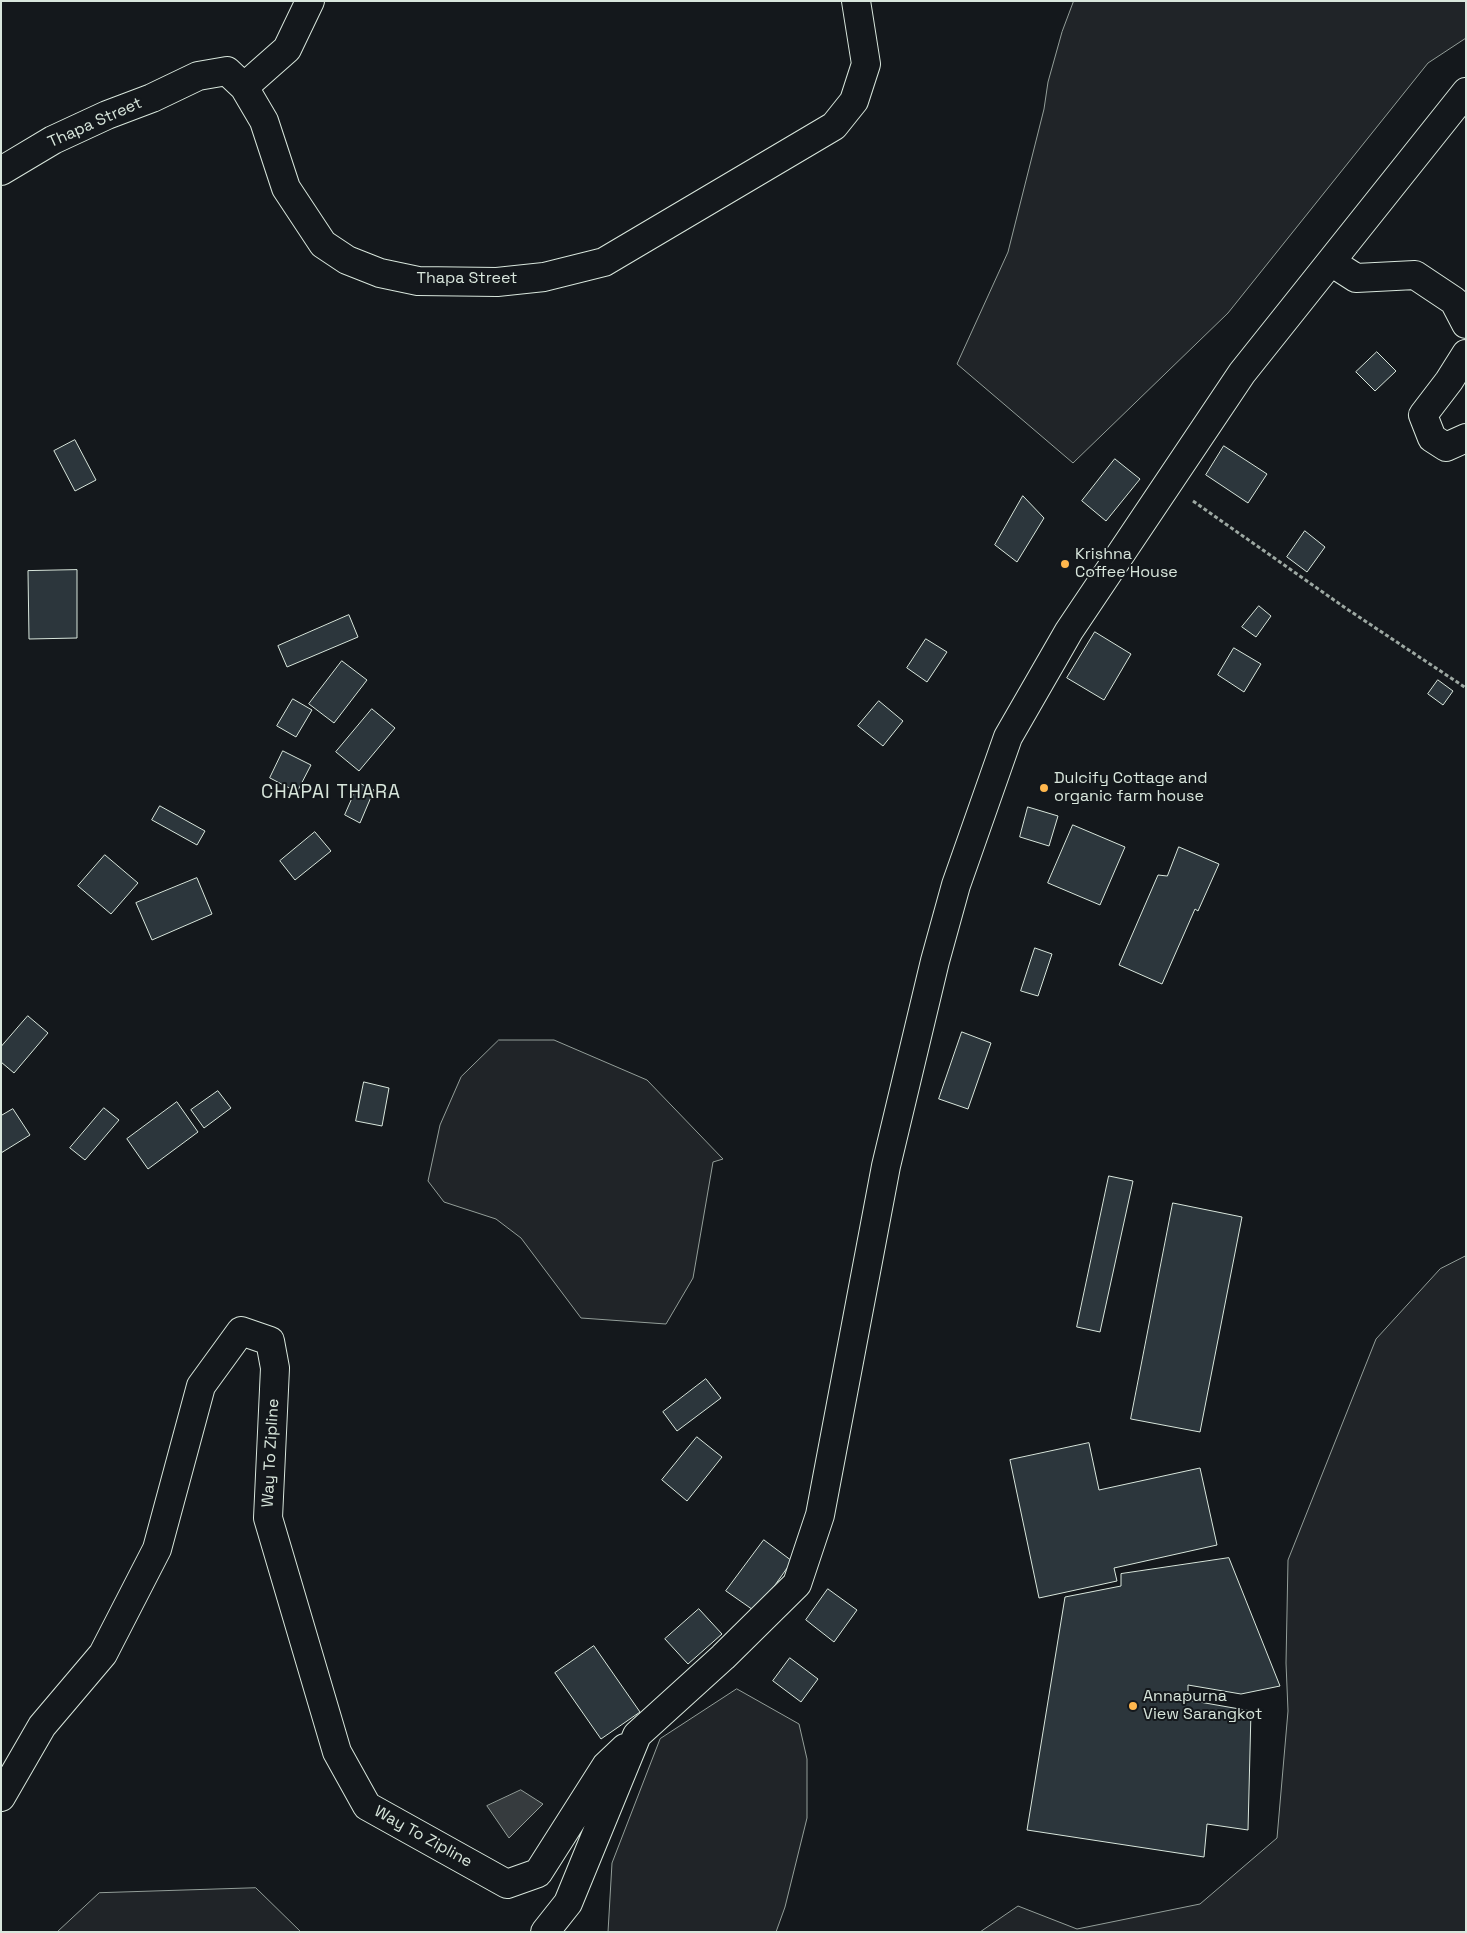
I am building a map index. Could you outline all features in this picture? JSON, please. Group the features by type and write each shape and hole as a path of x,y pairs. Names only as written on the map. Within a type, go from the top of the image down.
{"street":[{"path":"244,88 287,49 310,1"},
{"name":"Thapa Street","path":"1,171 54,140 198,76 227,71 244,88 264,121 286,188 323,244 347,260 380,273 418,281 497,282 544,277 604,262 834,126 854,101 866,64 856,1"},
{"path":"544,1932 568,1903 638,1736 723,1658 797,1584 820,1515 886,1166 935,961 956,885 1008,737 1068,631 1242,373 1466,92"},
{"path":"1331,262 1356,278 1415,275 1454,301 1466,324"},
{"path":"1466,354 1449,381 1423,415 1432,438 1446,447 1466,438"},
{"name":"Way To Zipline","path":"1,1797 42,1726 103,1654 157,1549 201,1386 241,1331 270,1341 275,1368 268,1518 337,1752 367,1806 507,1884 538,1873 606,1766 638,1736"}],"path":[{"path":"1162,491 1193,501 1336,602 1466,688"}],"shaded area":[{"path":"1074,1 1466,1 1466,38 1428,63 1228,313 1073,463 957,364 1008,252 1044,109 1048,82 1062,32"},
{"path":"499,1040 554,1040 647,1080 723,1159 713,1162 693,1278 666,1324 581,1318 521,1238 496,1219 444,1202 428,1181 440,1125 461,1077"},
{"path":"1466,1256 1466,1932 980,1932 1018,1906 1077,1929 1200,1904 1277,1838 1288,1711 1286,1663 1288,1560 1376,1339 1440,1269"},
{"path":"737,1689 799,1724 807,1759 807,1818 785,1907 776,1932 608,1932 612,1863 660,1739"},
{"path":"521,1790 543,1804 509,1838 487,1806"},
{"path":"256,1888 301,1932 57,1932 99,1893"}],"building":[{"path":"1377,352 1396,371 1375,391 1356,372"},
{"path":"75,440 96,480 75,491 54,451"},
{"path":"1224,446 1267,474 1248,503 1206,475"},
{"path":"1115,459 1140,479 1106,521 1082,501"},
{"path":"1023,496 1044,518 1017,562 995,545"},
{"path":"1305,531 1325,547 1307,572 1287,557"},
{"path":"77,570 77,638 29,639 28,571"},
{"path":"1259,606 1271,616 1256,637 1242,627"},
{"path":"349,615 358,637 287,667 278,646"},
{"path":"1095,632 1131,654 1104,700 1067,678"},
{"path":"926,639 947,652 927,682 907,668"},
{"path":"1234,648 1261,664 1244,692 1218,675"},
{"path":"342,661 367,680 334,723 309,704"},
{"path":"1438,680 1453,691 1443,705 1428,694"},
{"path":"293,699 312,710 296,737 277,726"},
{"path":"879,701 903,721 883,746 858,726"},
{"path":"372,709 395,728 359,771 336,752"},
{"path":"283,751 311,765 297,792 270,778"},
{"path":"359,783 374,790 360,823 345,815"},
{"path":"160,806 205,831 197,845 152,820"},
{"path":"1028,807 1058,816 1049,846 1020,837"},
{"path":"1073,825 1125,847 1100,905 1048,883"},
{"path":"315,832 331,851 295,880 280,861"},
{"path":"1179,847 1219,864 1198,911 1195,909 1162,984 1119,965 1158,875 1167,876"},
{"path":"105,855 138,883 111,914 78,886"},
{"path":"197,878 212,914 152,940 136,903"},
{"path":"1035,948 1052,954 1038,996 1021,991"},
{"path":"28,1016 48,1033 14,1073 1,1062 1,1047"},
{"path":"962,1032 991,1043 968,1109 939,1099"},
{"path":"364,1082 389,1088 382,1126 356,1121"},
{"path":"218,1091 231,1108 204,1128 191,1110"},
{"path":"177,1102 198,1132 148,1169 127,1139"},
{"path":"104,1108 119,1120 85,1160 70,1148"},
{"path":"13,1109 30,1135 1,1153 1,1116"},
{"path":"1109,1176 1133,1181 1100,1332 1077,1327"},
{"path":"1173,1203 1242,1217 1200,1432 1131,1419"},
{"path":"706,1379 721,1398 677,1431 663,1412"},
{"path":"697,1437 722,1457 687,1501 662,1480"},
{"path":"1089,1443 1099,1490 1200,1468 1217,1545 1114,1568 1117,1581 1039,1598 1010,1460"},
{"path":"764,1540 792,1561 756,1612 726,1591"},
{"name":"Annapurna View Sarangkot","path":"1229,1558 1280,1686 1241,1694 1188,1685 1188,1700 1251,1711 1248,1830 1207,1824 1204,1857 1027,1830 1065,1597 1121,1586 1121,1574"},
{"path":"828,1589 857,1610 834,1642 806,1620"},
{"path":"699,1609 722,1634 688,1664 665,1639"},
{"path":"594,1646 640,1712 601,1739 555,1673"},
{"path":"790,1658 818,1679 801,1702 773,1681"}],"place":[{"name":"Krishna Coffee House","path":"1065,564"},
{"name":"Dulcify Cottage and organic farm house","path":"1044,788"},
{"name":"Annapurna View Sarangkot","path":"1133,1706"}],"district":[{"name":"CHAPAI THARA","path":"331,793"}]}
